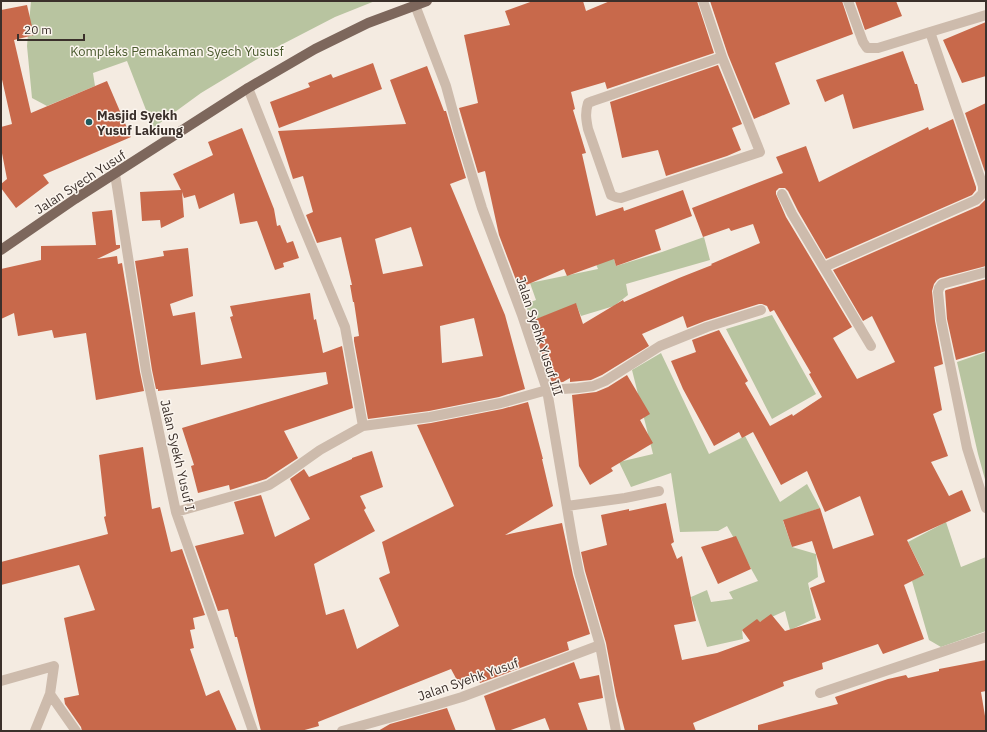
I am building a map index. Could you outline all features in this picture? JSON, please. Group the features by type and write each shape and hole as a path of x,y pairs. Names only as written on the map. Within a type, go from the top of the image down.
{"main road":[{"name":"Jalan Syech Yusuf","path":"1,250 75,199 248,88 315,49 368,23 427,1"}],"street":[{"path":"702,1 722,57 760,152 621,198 616,198 612,194 586,119 588,103 722,57"},
{"path":"848,1 862,42 867,48 878,48 986,15"},
{"name":"Jalan Syehk Yusuf III","path":"415,5 446,86 482,208 522,315 547,390 566,506 579,573 600,645 616,731"},
{"path":"824,267 976,200 983,193 983,186 930,32"},
{"path":"248,88 345,327 363,426"},
{"name":"Jalan Syekh Yusuf I","path":"115,174 146,371 176,512 254,731"},
{"path":"782,194 792,214 871,346"},
{"path":"986,272 942,284 938,292 941,320 967,448 986,508"},
{"path":"176,512 269,485 320,450 363,426 430,417 494,405 547,390 593,386 660,346 707,327 761,310"},
{"path":"566,506 625,498 659,491"},
{"path":"820,693 986,637"},
{"name":"Jalan Syehk Yusuf","path":"342,731 462,697 600,645"},
{"path":"1,681 54,666 50,694 35,731"},
{"path":"50,694 76,731"}],"green space":[{"name":"Kompleks Pemakaman Syech Yususf","path":"31,1 375,1 335,17 279,46 201,93 153,128 127,61 93,73 95,86 47,106 32,98 27,46"},
{"path":"606,234 616,266 704,237 710,260 626,284 628,295 614,306 581,316 576,304 532,321 525,304 536,300 530,283 598,269 585,237"},
{"path":"772,315 816,394 772,419 726,329"},
{"path":"986,352 986,483 957,362"},
{"path":"661,353 709,454 745,436 780,502 807,484 820,508 783,521 792,547 816,554 818,577 808,583 816,618 790,630 785,611 742,630 743,639 707,647 691,597 707,590 711,602 733,599 729,592 758,581 727,526 718,531 680,532 671,473 631,487 619,462 653,454 632,370"},
{"path":"946,522 961,567 986,557 986,631 941,647 929,640 912,581 924,574 908,542"}],"building":[{"path":"533,1 583,1 586,11 610,1 697,1 714,53 607,89 605,82 571,92 575,109 573,110 586,153 582,154 596,216 623,207 624,211 683,190 692,216 655,230 661,250 616,266 614,259 567,276 564,269 519,288 499,235 485,171 478,173 459,108 478,103 464,35 510,25 505,11"},
{"path":"710,1 842,1 853,34 775,63 790,104 754,119 728,55"},
{"path":"855,1 896,1 902,16 865,30"},
{"path":"27,5 34,35 14,40 31,113 107,81 131,137 43,175 49,183 16,208 1,188 1,184 7,179 1,148 1,127 12,124 1,75 1,10"},
{"path":"986,22 986,76 962,83 943,40"},
{"path":"903,51 915,84 917,84 924,110 853,129 843,94 825,102 816,80"},
{"path":"373,63 382,89 279,128 270,102 310,87 308,83 331,74 333,78"},
{"path":"718,65 742,124 732,128 741,150 666,176 658,150 622,158 610,102"},
{"path":"427,66 444,111 446,111 466,178 450,184 505,315 525,389 499,397 429,411 368,419 354,341 354,337 359,336 350,285 352,285 341,237 317,243 306,215 313,212 303,176 293,179 278,131 406,124 390,80","holes":["411,227 423,266 383,274 375,239","474,318 483,356 442,363 440,326"]},
{"path":"986,103 986,175 965,113"},
{"path":"953,119 976,187 976,190 972,195 826,259 788,191 785,188 779,188 776,191 786,217 852,327 833,338 857,379 895,362 872,316 863,321 833,270 979,206 986,199 986,266 940,278 934,284 932,291 935,321 943,364 934,367 942,410 933,414 948,456 931,462 949,496 962,490 971,511 907,540 924,575 904,585 924,639 883,654 878,644 822,663 823,669 783,682 784,686 693,723 696,731 625,731 616,696 606,643 581,552 607,545 601,515 666,503 674,542 671,544 677,559 682,556 696,621 674,625 682,660 717,653 750,641 742,630 757,619 760,622 771,614 785,631 821,620 810,588 825,582 812,541 792,547 783,520 820,508 833,549 874,535 860,496 825,512 807,471 781,485 753,432 742,438 739,432 714,446 683,389 671,361 696,352 692,340 719,330 748,381 745,383 770,426 792,414 793,416 822,397 809,374 811,373 774,310 770,312 767,306 759,304 687,328 683,316 642,334 649,346 602,375 591,380 570,382 570,378 563,382 552,383 531,321 576,303 583,324 623,300 624,302 760,243 753,224 731,231 729,228 703,237 692,208 783,173 776,157 806,146 819,182 928,127 929,130"},
{"path":"242,128 274,209 277,226 280,225 287,243 293,241 299,258 283,263 284,267 275,270 257,221 240,224 234,193 199,209 195,195 184,198 182,192 184,217 161,228 160,220 142,221 140,192 181,190 173,174 213,155 208,142"},
{"path":"112,210 116,245 120,245 120,248 97,259 117,256 118,264 122,263 144,391 96,400 86,333 54,338 52,330 18,336 14,313 1,319 1,269 41,260 41,246 96,245 92,212"},
{"path":"188,248 193,296 170,304 173,316 195,312 201,365 242,358 230,317 233,316 230,306 310,293 314,320 316,319 323,353 342,346 353,408 284,431 298,458 266,479 230,490 229,485 198,493 191,466 194,465 182,428 328,384 326,372 158,391 158,389 156,389 152,370 135,261 164,256 163,251"},
{"path":"986,279 986,351 956,360 947,319 945,291"},
{"path":"627,375 650,414 640,420 653,443 611,468 613,471 590,485 579,466 572,395 596,392 608,387"},
{"path":"528,402 543,459 553,506 505,535 562,523 573,575 590,634 567,642 569,650 480,683 477,676 458,682 451,669 318,722 319,726 301,731 261,731 237,637 235,637 228,609 218,611 195,546 244,534 234,502 261,495 275,537 310,519 290,479 304,469 309,477 372,451 383,487 360,496 366,508 364,510 375,531 314,564 326,615 344,609 357,649 399,626 379,578 390,573 382,542 454,506 417,425 502,409"},
{"path":"143,447 152,509 160,507 171,552 182,549 205,615 193,618 195,629 190,630 194,648 190,649 206,696 219,690 237,731 82,731 81,727 65,704 64,698 79,695 64,618 95,610 79,565 1,585 1,562 108,534 104,517 106,516 99,455"},
{"path":"736,536 751,569 718,584 701,547"},
{"path":"986,660 986,691 981,692 986,731 758,731 758,725 838,704 835,697 888,679 906,675 908,678 939,671 939,669"},
{"path":"574,662 580,679 599,675 603,698 578,703 588,731 550,731 545,718 508,731 496,731 484,696"},
{"path":"447,708 456,731 378,731 390,724"}],"place":[{"name":"Masjid Syekh Yusuf Lakiung","path":"89,122"}]}
